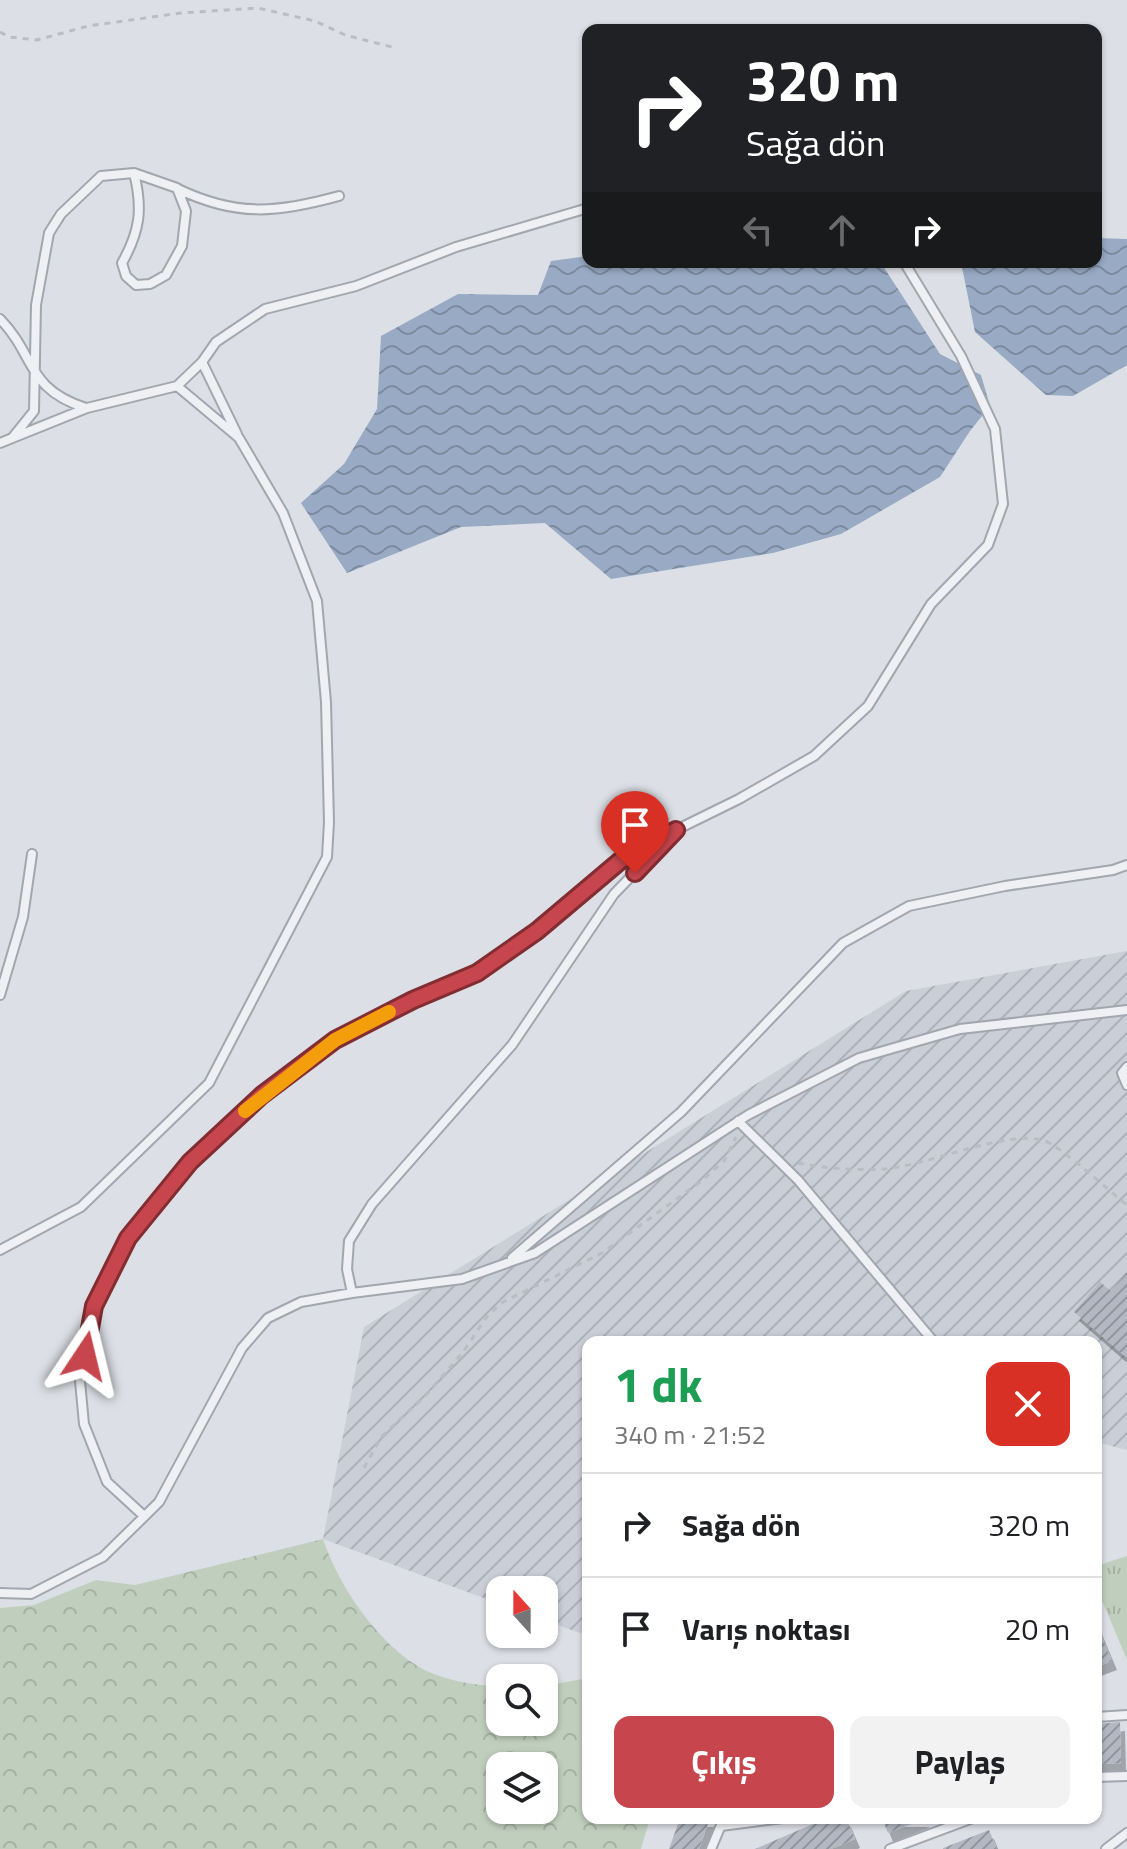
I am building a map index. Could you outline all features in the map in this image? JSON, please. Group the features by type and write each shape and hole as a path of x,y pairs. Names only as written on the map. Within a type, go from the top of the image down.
{"lane":[{"path":"134,173 141,211 131,246 122,263 126,276 136,285 150,284 166,275 182,246 186,211 177,188"},
{"path":"12,437 34,411 36,305 49,233 61,214 101,176 134,173 177,188 209,204 255,211 302,206 339,196"},
{"path":"0,443 87,408 177,386 202,362 216,342 265,309 356,286 456,247 582,210"},
{"path":"144,1516 107,1482 84,1424 80,1381 94,1306 128,1238 190,1162 262,1095 335,1040 413,1000 477,973 537,931 620,861 814,756 868,706 931,604 988,545 1003,504 995,429 961,356 908,268"},
{"path":"0,319 12,331 36,376 65,401 87,408"},
{"path":"2,1247 81,1207 209,1083 327,857 326,702 317,601 283,513 239,438 202,362"},
{"path":"177,386 239,438"},
{"path":"352,1293 347,1269 349,1241 372,1204 512,1045 614,894 676,830"},
{"path":"0,995 23,917 32,854"},
{"path":"505,1264 681,1112 843,943 909,906 1127,865"},
{"path":"0,1593 31,1594 103,1557 159,1502 242,1348 268,1318 301,1302 462,1279 535,1253 738,1121 859,1058 960,1029 1127,1010"},
{"path":"1127,1067 1122,1073 1127,1085"},
{"path":"738,1121 778,1160 866,1259 929,1336"},
{"path":"1102,1717 1127,1715"},
{"path":"1102,1777 1127,1776"},
{"path":"711,1849 722,1824"},
{"path":"890,1849 957,1824"},
{"path":"1106,1849 1127,1833"}],"path":[{"path":"0,32 9,37 37,40 88,26 181,13 258,8 315,21 345,35 392,47"},
{"path":"364,1468 381,1437 436,1383 463,1352 488,1315 503,1302 602,1253 700,1182 724,1161 734,1143 738,1121"},
{"path":"778,1160 823,1167 884,1170 1019,1139 1045,1141 1127,1205"}],"shaded area":[{"path":"1127,951 1127,1450 1102,1444 1102,1336 582,1336 582,1634 558,1625 558,1576 486,1576 486,1599 323,1539 364,1327 906,991"}],"green space":[{"path":"323,1539 352,1598 398,1652 434,1674 486,1685 486,1736 558,1736 558,1683 582,1679 582,1824 648,1824 641,1849 0,1849 0,1608 34,1605 96,1580 135,1585"},
{"path":"1127,1556 1127,1660 1102,1600 1102,1564"}],"water":[{"path":"1102,238 1127,239 1127,365 1073,396 1046,395 975,332 962,268 1102,268"},
{"path":"582,257 582,268 884,268 940,354 981,375 990,406 940,477 841,534 773,553 611,579 545,523 461,527 347,573 301,503 344,464 377,409 381,336 458,294 538,295 551,261"}],"building":[{"path":"1127,1272 1127,1358 1074,1312 1100,1282 1111,1291"},
{"path":"1102,1637 1112,1661 1102,1665"},
{"path":"1120,1722 1121,1763 1102,1764 1102,1724"},
{"path":"678,1824 708,1824 699,1849 669,1849"},
{"path":"813,1824 849,1824 855,1839 831,1849 755,1849"},
{"path":"884,1824 911,1824 888,1833"},
{"path":"989,1830 997,1849 943,1849 943,1848"}],"slow traffic":[{"path":"245,1111 335,1040 389,1012"}],"route":[{"path":"85,1356 94,1306 128,1238 190,1162 262,1095 335,1040 413,1000 477,973 537,931 620,861 676,830 635,873"}]}
